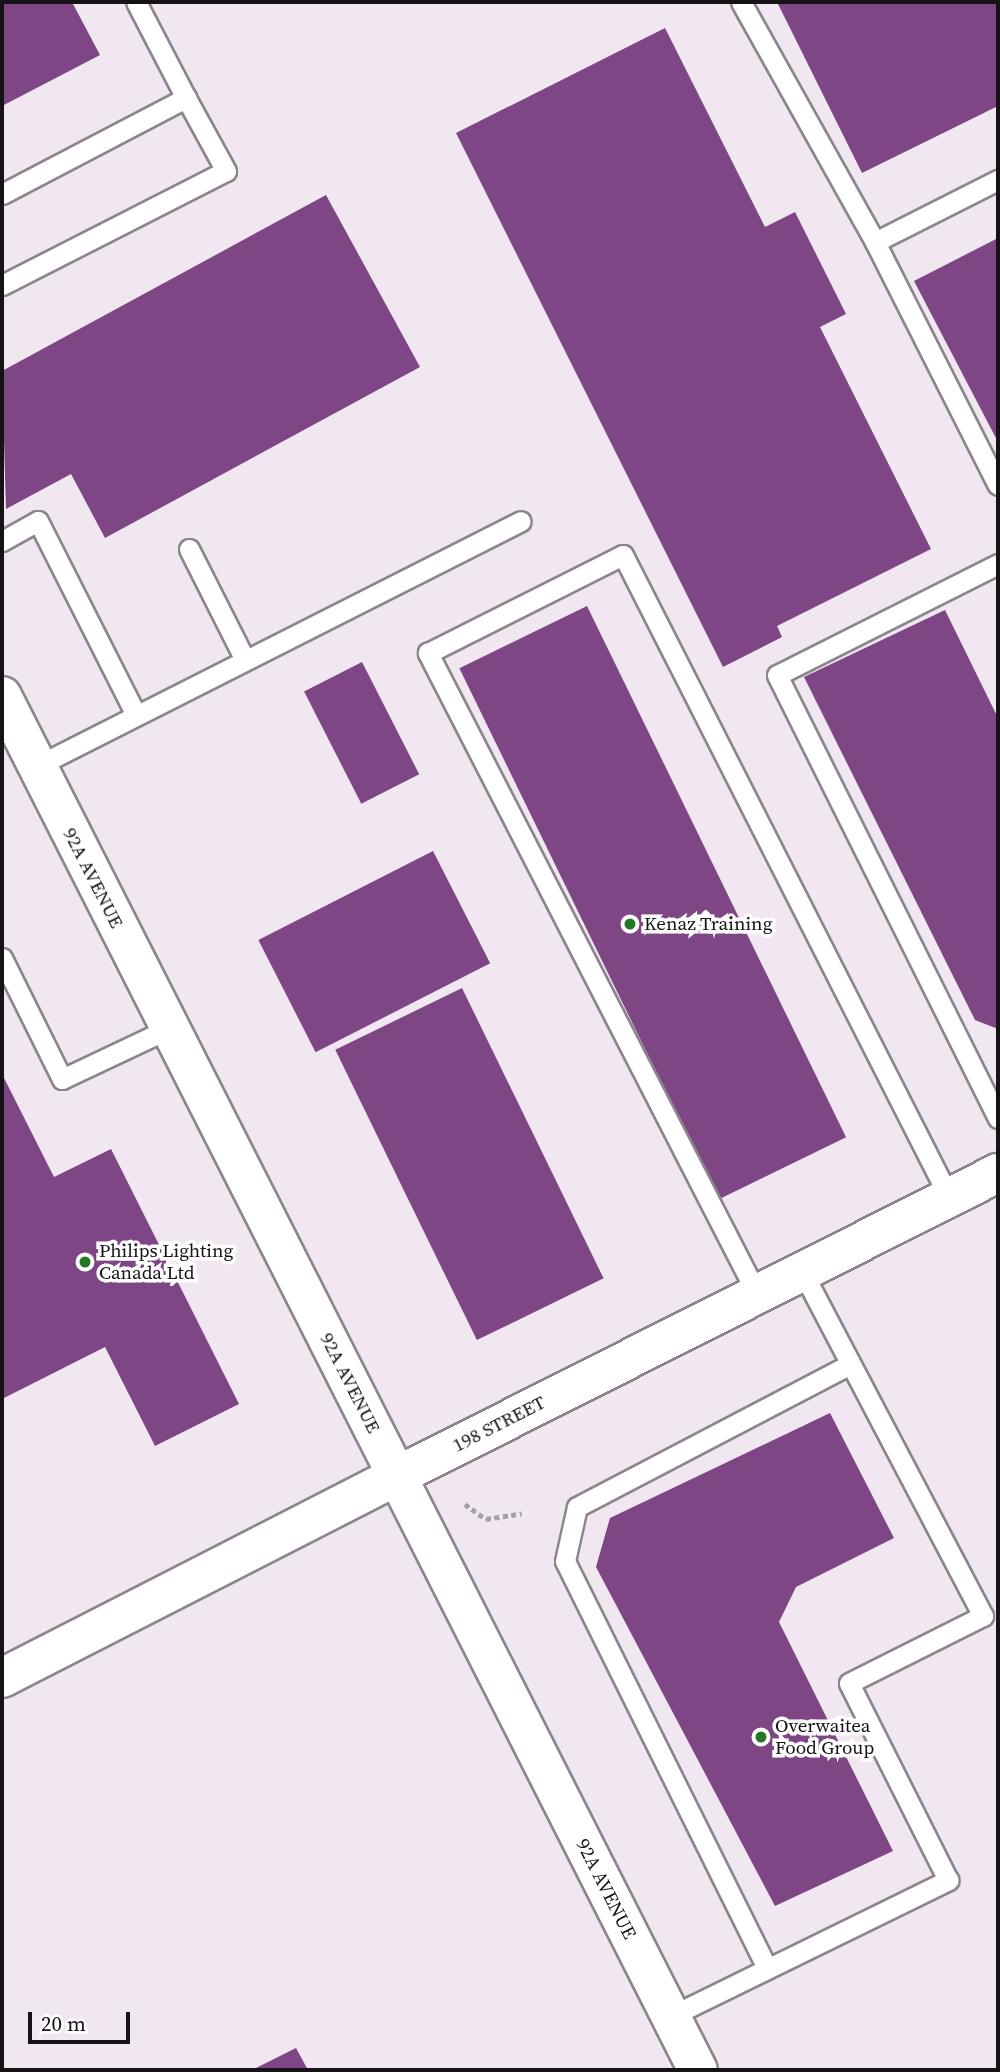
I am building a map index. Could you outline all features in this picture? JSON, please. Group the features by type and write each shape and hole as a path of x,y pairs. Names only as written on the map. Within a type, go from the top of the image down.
{"street":[{"name":"92A AVENUE","path":"2,696 698,2070"},
{"name":"198 STREET","path":"2,1678 998,1172"}],"lane":[{"path":"2,285 226,171 136,2"},
{"path":"741,2 875,242 998,485"},
{"path":"2,194 186,99"},
{"path":"875,242 998,180"},
{"path":"2,541 38,521 135,713"},
{"path":"37,766 135,713 521,521"},
{"path":"188,549 244,658"},
{"path":"757,1294 428,653 623,555 949,1198"},
{"path":"998,564 777,675 998,1118"},
{"path":"2,958 62,1079 170,1028"},
{"path":"671,2016 766,1966 800,1956 948,1880 849,1683 983,1616 802,1271"},
{"path":"766,1966 565,1561 577,1507 850,1364"}],"path":[{"path":"465,1504 486,1519 522,1513"}],"building":[{"path":"2,2 72,2 100,55 2,106"},
{"path":"777,2 998,2 998,106 862,173"},
{"path":"665,28 765,227 795,212 846,314 820,327 931,549 777,626 782,637 723,667 456,133"},
{"path":"326,195 420,367 105,538 71,474 6,509 2,371"},
{"path":"998,238 998,442 914,281"},
{"path":"587,606 846,1137 718,1199 459,668"},
{"path":"945,610 998,718 998,1029 975,1020 804,677"},
{"path":"362,662 419,774 361,804 304,692"},
{"path":"433,851 490,963 316,1052 258,940"},
{"path":"462,988 604,1278 477,1340 335,1050"},
{"name":"Philips Lighting Canada Ltd","path":"2,1074 54,1177 111,1149 239,1404 155,1446 105,1347 2,1399"},
{"name":"Overwaitea Food Group","path":"830,1413 894,1538 796,1587 779,1622 893,1851 775,1906 596,1567 610,1518"},
{"path":"296,2048 308,2070 252,2070"}],"place":[{"name":"Kenaz Training","path":"630,924"},
{"name":"Philips Lighting Canada Ltd","path":"85,1262"},
{"name":"Overwaitea Food Group","path":"761,1737"}]}
